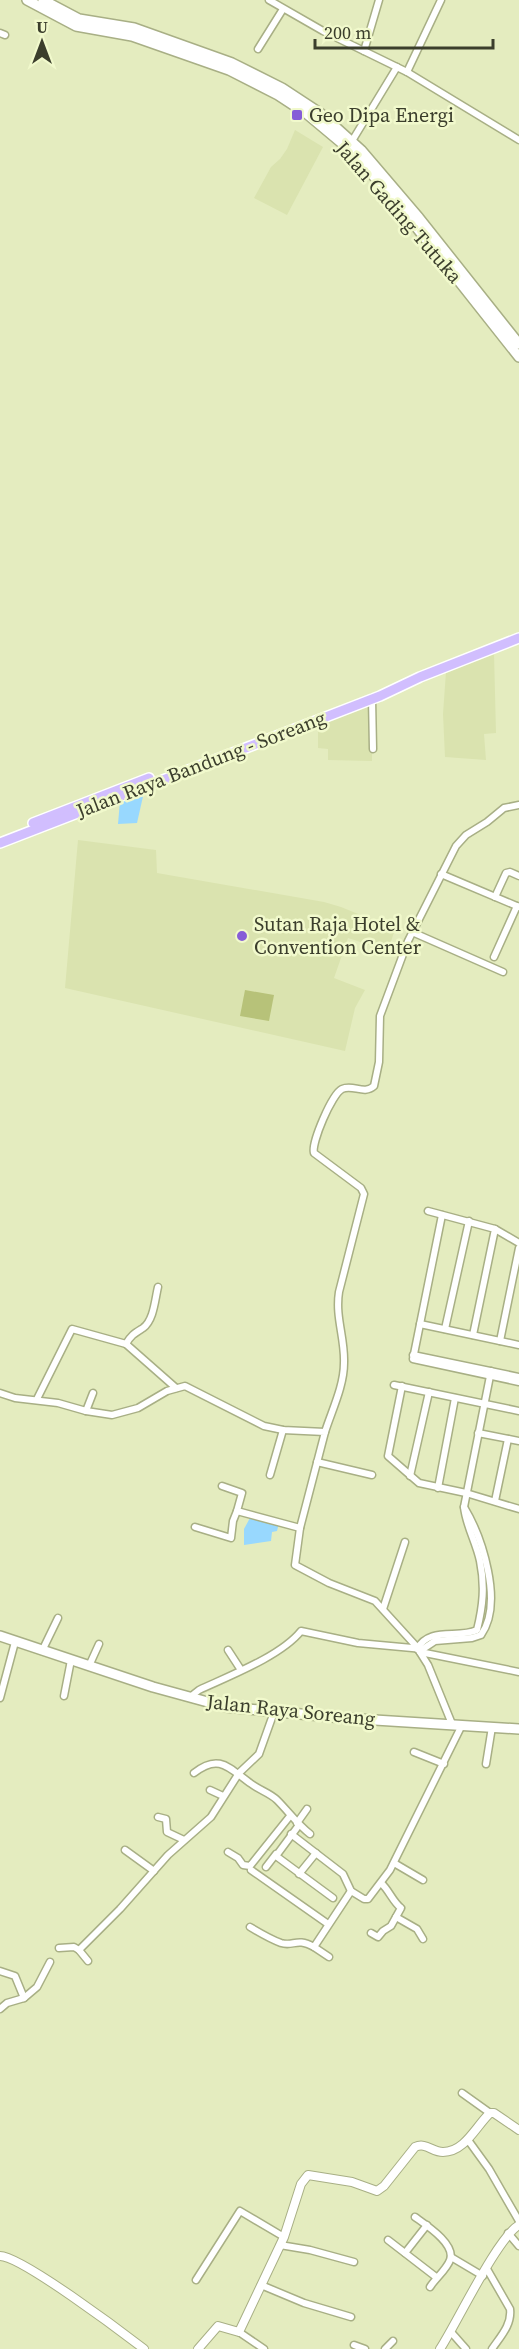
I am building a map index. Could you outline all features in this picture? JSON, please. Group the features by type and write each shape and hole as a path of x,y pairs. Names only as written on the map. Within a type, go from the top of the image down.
{"main road":[{"name":"Jalan Gading Tutuka","path":"27,0 76,26 140,38 229,70 278,94 315,120 356,155 519,344"},
{"name":"Jalan Gading Tutuka","path":"44,0 79,18 134,28 232,63 282,88 310,106 352,141 419,218 519,357"},
{"name":"Jalan Raya Bandung - Soreang","path":"0,843 372,698 519,638"},
{"name":"Jalan Raya Bandung - Soreang","path":"0,836 378,690 401,685"},
{"name":"Jalan Raya Soreang","path":"0,1636 88,1666 226,1707 519,1729"}],"street":[{"path":"269,0 407,72 519,140"},
{"path":"364,51 379,0"},
{"path":"407,72 441,0"},
{"path":"258,49 283,9"},
{"path":"352,141 397,67"},
{"path":"372,698 373,749"},
{"path":"291,1834 343,1874 351,1891 366,1899 381,1883 394,1863 444,1764 457,1724 419,1651 383,1609 372,1599 329,1583 296,1567 294,1561 317,1462 343,1377 344,1346 338,1318 338,1299 364,1194 362,1188 312,1150 327,1113 339,1092 345,1089 367,1090 374,1086 379,1062 380,1016 412,932 456,846 466,835 504,808 519,805"},
{"path":"495,897 506,873 510,872 519,876"},
{"path":"441,874 518,907 494,957"},
{"path":"412,932 503,972"},
{"path":"428,1211 495,1229 519,1243"},
{"path":"442,1215 413,1355 414,1360 519,1377"},
{"path":"445,1329 469,1221"},
{"path":"473,1335 495,1229"},
{"path":"500,1341 519,1248"},
{"path":"126,1344 132,1334 145,1327 152,1315 158,1287"},
{"path":"420,1323 519,1345"},
{"path":"37,1399 72,1329 126,1344 176,1388"},
{"path":"491,1373 519,1382"},
{"path":"419,1651 420,1644 431,1636 476,1631 487,1594 480,1560 465,1518 464,1507 491,1373"},
{"path":"394,1385 519,1411"},
{"path":"0,1393 15,1398 37,1399 112,1415 138,1408 183,1386 256,1423 283,1430 325,1432"},
{"path":"402,1386 387,1455 419,1483 466,1493 519,1509"},
{"path":"411,1476 429,1392"},
{"path":"86,1411 93,1393"},
{"path":"438,1488 455,1398"},
{"path":"270,1475 283,1430"},
{"path":"478,1433 519,1441"},
{"path":"495,1501 508,1439"},
{"path":"317,1462 372,1475"},
{"path":"195,1527 231,1538 233,1521 242,1493 222,1486"},
{"path":"237,1511 300,1528"},
{"path":"383,1609 405,1542"},
{"path":"42,1651 58,1618"},
{"path":"190,1698 199,1690 294,1641 301,1631 358,1643 419,1651 519,1672"},
{"path":"0,1698 15,1642"},
{"path":"88,1666 99,1644"},
{"path":"228,1650 241,1670"},
{"path":"64,1696 71,1660"},
{"path":"79,1950 184,1840 211,1817 238,1773 259,1754 274,1712"},
{"path":"486,1764 492,1727"},
{"path":"414,1752 444,1764"},
{"path":"194,1773 203,1766 216,1763 227,1766 276,1799 290,1816 310,1834"},
{"path":"210,1790 223,1796"},
{"path":"266,1867 307,1809"},
{"path":"228,1852 243,1864 250,1866 290,1816"},
{"path":"159,1817 166,1819 167,1832 184,1840"},
{"path":"125,1850 154,1871"},
{"path":"299,1874 316,1853"},
{"path":"276,1854 277,1858 333,1898"},
{"path":"394,1863 423,1880"},
{"path":"251,1870 328,1924"},
{"path":"371,1933 378,1937 389,1928 401,1908 390,1891 381,1883"},
{"path":"314,1947 351,1891"},
{"path":"396,1917 417,1929 423,1939"},
{"path":"250,1928 280,1943 301,1941 329,1957"},
{"path":"59,1948 74,1947 88,1961"},
{"path":"0,2008 7,2003 24,1998 37,1987 50,1962"},
{"path":"0,1971 15,1976 24,1998"},
{"path":"462,2093 519,2130"},
{"path":"239,2332 282,2241 301,2184 308,2175 352,2182 376,2191 384,2186 417,2146 423,2145 443,2152 457,2147 468,2140 490,2113"},
{"path":"440,2349 508,2233 519,2223 494,2177 468,2140"},
{"path":"196,2280 240,2211 282,2241 354,2262"},
{"path":"415,2217 427,2225 449,2247 451,2257 430,2288"},
{"path":"405,2253 427,2225"},
{"path":"508,2233 519,2246"},
{"path":"388,2240 436,2277"},
{"path":"0,2256 13,2259 63,2291 144,2349"},
{"path":"451,2257 485,2272 510,2309 507,2327 492,2349"},
{"path":"261,2285 304,2303 351,2317"},
{"path":"198,2349 218,2326 239,2332 264,2349"},
{"path":"451,2332 466,2349"},
{"path":"385,2349 393,2341"},
{"path":"354,2345 365,2349"}],"shaded area":[{"name":"Geo Dipa Energi","path":"295,130 323,147 287,215 254,198 271,167 287,149"},
{"path":"494,653 496,733 484,734 486,760 445,757 443,714 446,672"},
{"path":"372,704 372,761 328,760 328,749 318,748 318,726"},
{"path":"78,840 156,850 157,873 324,902 395,929 388,951 348,938 334,978 365,990 355,1008 345,1051 65,988"},
{"path":"245,990 274,995 269,1021 240,1016"}],"water":[{"path":"144,792 137,823 118,824 120,801"},
{"path":"251,1516 279,1523 277,1531 272,1532 271,1541 244,1545 244,1529"}],"place":[{"name":"Geo Dipa Energi","path":"297,115"},
{"name":"Sutan Raja Hotel & Convention Center","path":"242,936"}]}
